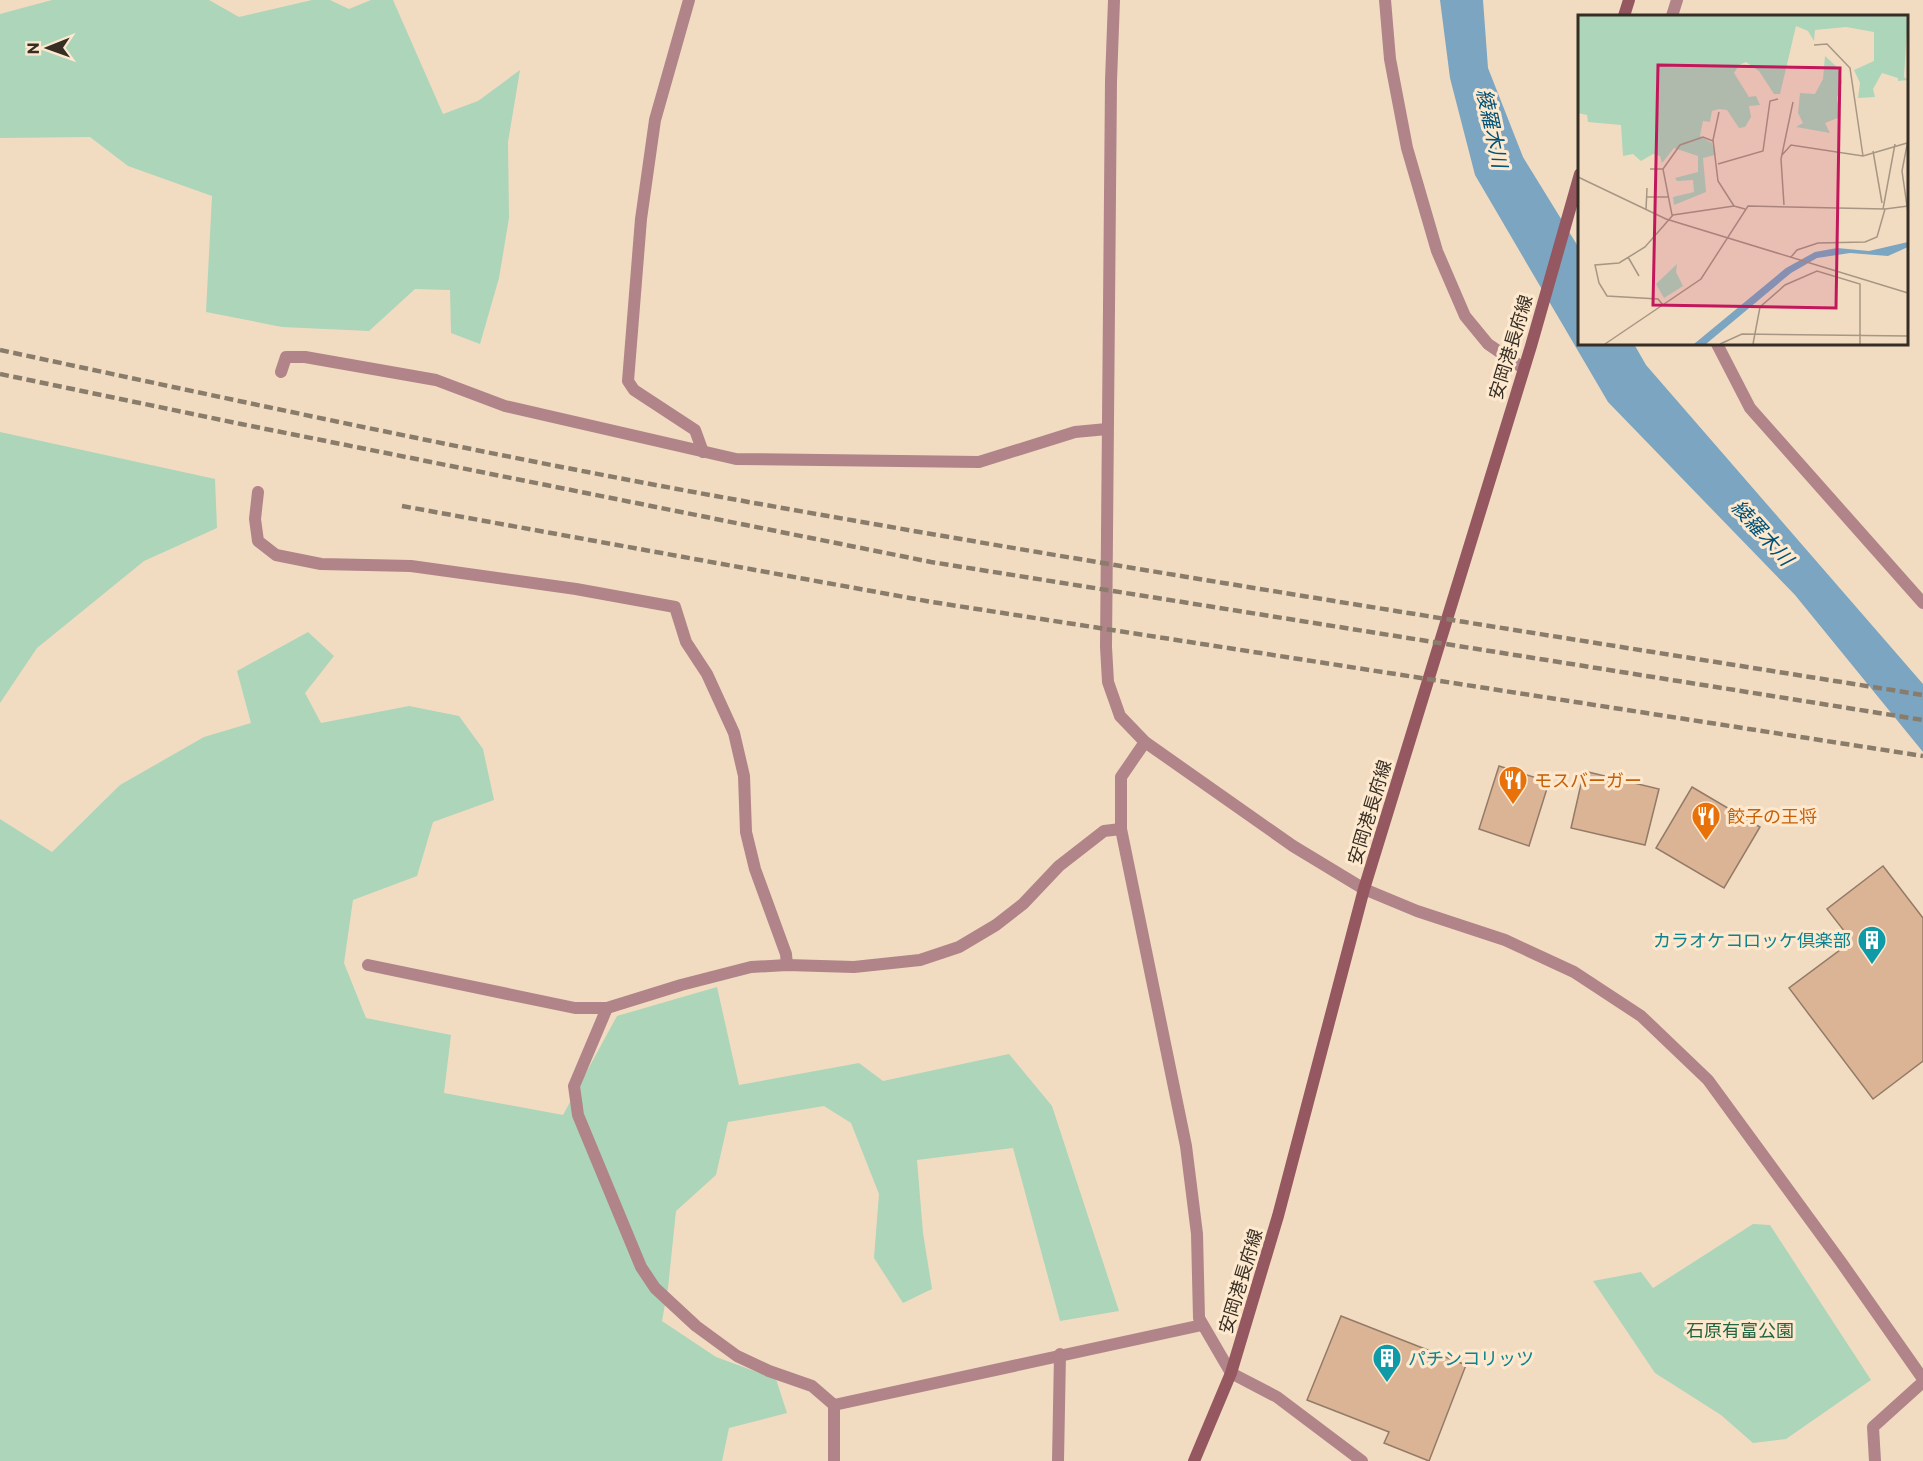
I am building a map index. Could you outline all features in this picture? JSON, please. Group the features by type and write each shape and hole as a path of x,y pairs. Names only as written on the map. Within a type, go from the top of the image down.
{"main road":[{"path":"1624,15 1629,0"},
{"name":"安岡港長府線","path":"1194,1461 1231,1373 1278,1216 1364,889 1531,346 1578,181"}],"street":[{"path":"689,0 655,120 641,219 628,381 633,390 695,430 703,452"},
{"path":"1114,0 1111,81 1106,647 1108,682 1120,716 1145,742 1293,846 1364,889 1417,911 1505,940 1574,972 1641,1016 1708,1080 1841,1262 1923,1380 1873,1426 1875,1461"},
{"path":"1385,0 1390,59 1407,148 1437,251 1465,316 1488,344 1523,368"},
{"path":"1672,15 1677,0"},
{"path":"1718,345 1750,408 1923,603"},
{"path":"281,372 286,357 305,357 436,380 505,406 736,459 979,462 1075,432 1107,429"},
{"path":"258,492 255,519 258,541 276,555 321,564 411,566 576,589 675,607 686,642 707,674 735,733 744,776 746,832 755,869 786,954 787,965"},
{"path":"1145,742 1121,777 1121,829 1186,1146 1197,1234 1199,1318 1231,1373 1277,1397 1362,1461"},
{"path":"369,965 575,1008 607,1008 681,985 752,967 787,965 854,967 920,960 959,947 996,925 1023,904 1059,866 1104,831 1121,829"},
{"path":"607,1008 573,1086 578,1115 641,1267 655,1288 696,1326 737,1356 768,1371 812,1386 834,1405 834,1461"},
{"path":"834,1405 1060,1354 1202,1325"},
{"path":"1058,1461 1060,1354"}],"green space":[{"path":"52,0 209,0 239,17 312,0 330,0 349,9 371,0 393,0 443,114 478,101 520,70 508,142 509,218 499,278 480,344 451,333 450,290 415,289 369,331 282,327 206,312 212,196 128,166 90,137 0,138 0,14"},
{"path":"0,432 215,479 217,528 144,561 37,648 0,703"},
{"path":"308,632 334,656 305,693 321,723 409,706 459,716 483,749 494,800 433,822 417,876 353,900 344,963 366,1018 451,1035 444,1093 563,1115 617,1016 717,987 739,1085 859,1063 883,1081 1009,1054 1052,1106 1119,1311 1060,1321 1013,1148 917,1160 923,1233 932,1289 903,1303 874,1258 879,1194 851,1123 824,1106 728,1122 716,1175 676,1211 662,1321 716,1357 776,1379 787,1413 729,1428 722,1461 0,1461 0,819 52,852 120,785 204,737 251,723 237,671"},
{"name":"石原有富公園","path":"1753,1224 1770,1225 1871,1380 1786,1439 1753,1443 1721,1415 1655,1373 1593,1281 1641,1272 1653,1288"}],"water":[{"name":"綾羅木川","path":"1440,0 1483,0 1488,68 1523,157 1578,246 1578,345 1635,345 1646,365 1923,684 1923,752 1795,595 1608,402 1475,175 1450,78"}],"building":[{"path":"1499,766 1549,782 1529,846 1479,829"},
{"path":"1584,771 1659,789 1645,845 1571,828"},
{"path":"1692,787 1760,827 1724,888 1656,848"},
{"name":"カラオケコロッケ倶楽部","path":"1883,866 1923,918 1923,1061 1873,1099 1789,988 1852,941 1827,909"},
{"name":"パチンコリッツ","path":"1341,1316 1466,1365 1429,1461 1384,1443 1389,1432 1307,1400"}],"railway":[{"path":"0,350 285,411 665,487 1196,578 1923,695"},
{"path":"0,374 931,562 1923,720"},
{"path":"402,506 932,602 1923,756"}],"place":[{"name":"モスバーガー","path":"1513,806"},
{"name":"餃子の王将","path":"1706,842"},
{"name":"カラオケコロッケ倶楽部","path":"1872,966"},
{"name":"パチンコリッツ","path":"1387,1384"}]}
